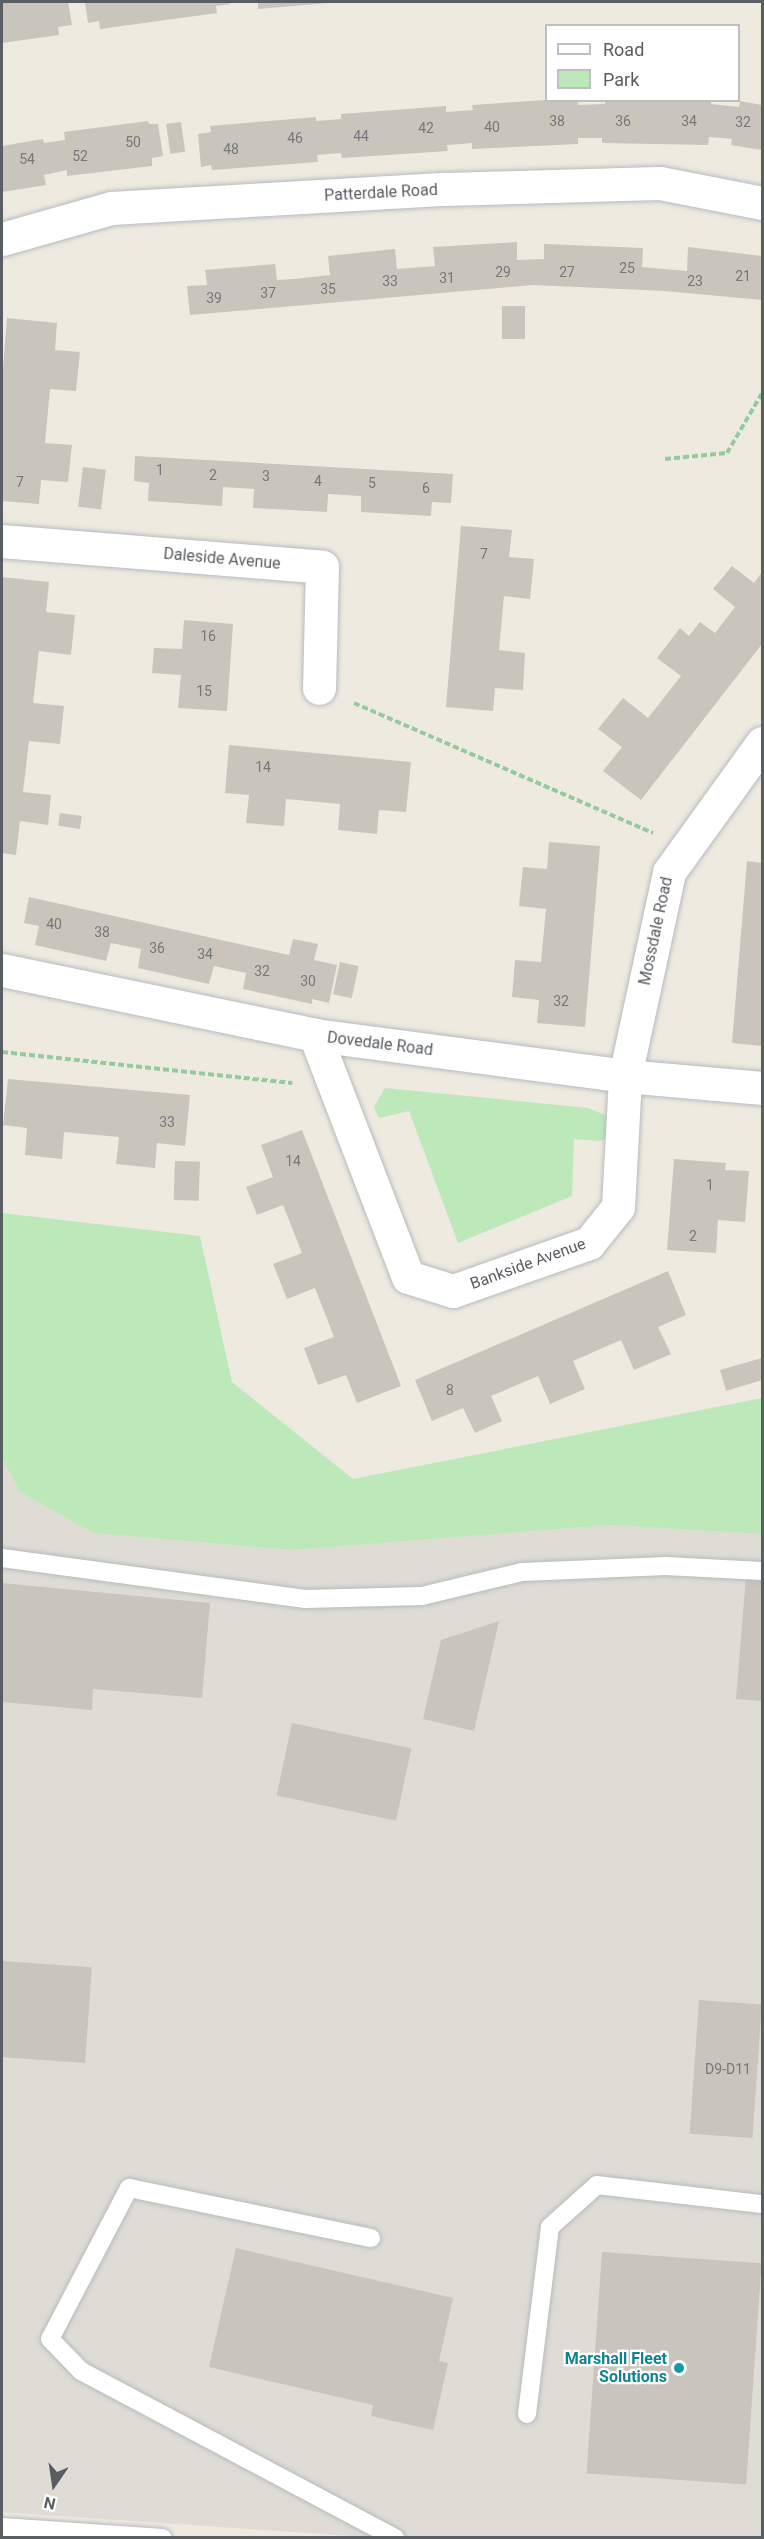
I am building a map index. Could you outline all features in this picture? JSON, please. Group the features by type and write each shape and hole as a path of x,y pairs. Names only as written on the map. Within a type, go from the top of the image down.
{"street":[{"name":"Patterdale Road","path":"2,239 111,208 445,189 660,183 762,203"},
{"name":"Daleside Avenue","path":"2,541 322,567 319,688"},
{"name":"Mossdale Road","path":"625,1076 669,872 684,846 757,759"},
{"name":"Dovedale Road","path":"2,970 315,1035 625,1076 762,1088"},
{"name":"Bankside Avenue","path":"315,1035 408,1277 453,1291 589,1243 618,1207 625,1076"}],"lane":[{"path":"2,1558 305,1599 422,1596 522,1572 666,1566 762,1571"},
{"path":"527,2414 550,2227 589,2192 597,2185 762,2204"},
{"path":"371,2238 129,2188 50,2339 81,2371 395,2538"},
{"path":"2,2527 163,2538"}],"path":[{"path":"665,459 727,453 762,393"},
{"path":"319,688 684,846"},
{"path":"2,1052 334,1087"}],"shaded area":[{"path":"2,1458 20,1492 93,1533 292,1550 611,1525 762,1534 762,2537 380,2538 2,2512"}],"green space":[{"path":"385,1088 588,1108 610,1117 610,1137 600,1141 574,1139 572,1196 458,1243 409,1111 379,1118 374,1107"},
{"path":"2,1213 200,1236 232,1382 353,1479 762,1398 762,1534 611,1525 292,1550 93,1533 20,1492 2,1458"}],"building":[{"path":"2,2 68,2 72,25 58,27 59,35 2,43"},
{"path":"85,2 229,2 230,4 216,6 217,13 100,29 99,21 88,23"},
{"path":"258,2 328,2 328,3 258,9"},
{"path":"545,100 545,102 578,102 578,105 605,104 605,102 711,102 711,104 739,107 740,101 762,105 762,150 731,145 732,139 709,137 708,145 602,143 602,138 578,138 578,144 472,149 472,143 447,145 448,151 342,158 341,153 317,155 318,162 212,170 211,165 201,167 198,134 211,132 210,126 316,117 316,121 341,119 341,114 446,106 446,112 473,110 472,105"},
{"path":"148,121 149,124 158,124 163,156 152,158 152,166 67,176 67,170 44,175 46,185 2,192 2,146 43,139 44,143 65,140 64,132"},
{"path":"181,122 185,152 170,154 166,124"},
{"path":"517,242 517,260 544,259 544,244 643,248 642,267 687,271 688,247 762,256 762,300 665,291 533,285 190,315 187,286 207,285 205,270 275,264 277,280 294,279 330,275 328,256 395,249 397,269 435,266 433,247"},
{"path":"502,306 525,306 525,339 502,339"},
{"path":"7,318 57,323 55,350 80,352 76,391 50,389 45,443 72,445 68,482 41,480 39,504 2,501 2,381"},
{"path":"135,456 453,474 451,503 432,502 431,516 361,512 361,496 328,494 327,512 253,508 254,489 223,487 222,506 148,501 149,483 134,481"},
{"path":"83,467 106,470 101,510 78,507"},
{"path":"461,526 512,530 509,557 534,559 530,599 504,596 499,650 525,653 523,690 495,688 493,711 446,707"},
{"path":"732,566 754,583 762,572 762,644 641,800 603,771 622,747 598,729 623,698 648,718 681,676 657,658 680,628 689,636 700,622 715,633 735,607 713,589"},
{"path":"2,577 49,582 46,612 75,615 71,655 39,651 33,703 64,706 60,744 29,741 23,792 51,795 48,825 20,821 16,855 2,853"},
{"path":"184,620 233,624 227,711 178,708 181,675 152,673 154,648 182,649"},
{"path":"229,745 411,762 406,812 379,810 377,834 338,830 340,804 286,799 284,826 246,823 249,795 225,793"},
{"path":"60,813 82,816 80,829 58,826"},
{"path":"549,842 600,846 585,1027 537,1023 539,1000 512,997 515,960 541,962 546,909 519,906 523,867 547,869"},
{"path":"747,861 762,863 762,1046 732,1043"},
{"path":"29,897 289,955 293,939 318,944 314,960 337,965 329,1003 312,999 312,1004 243,989 246,973 214,966 209,984 138,968 141,949 111,943 106,961 35,945 39,926 24,923"},
{"path":"340,962 359,966 352,998 333,994"},
{"path":"8,1079 190,1095 185,1146 157,1143 155,1168 116,1164 119,1137 64,1132 62,1159 25,1155 27,1128 3,1125"},
{"path":"302,1130 401,1386 357,1403 346,1375 318,1385 304,1348 334,1337 315,1288 287,1299 273,1264 302,1253 283,1205 257,1215 246,1187 273,1177 261,1145"},
{"path":"674,1159 726,1163 725,1170 749,1171 745,1222 718,1220 716,1253 667,1250"},
{"path":"175,1161 200,1162 199,1201 174,1200"},
{"path":"668,1271 686,1315 658,1327 671,1354 634,1370 621,1340 573,1361 585,1389 550,1404 538,1376 491,1396 502,1421 475,1433 463,1408 432,1421 415,1380"},
{"path":"762,1358 762,1380 726,1391 720,1370"},
{"path":"746,1577 762,1579 762,1701 736,1699"},
{"path":"2,1583 210,1603 202,1698 93,1689 92,1710 2,1702"},
{"path":"499,1621 474,1731 423,1719 441,1640"},
{"path":"292,1723 411,1748 396,1821 277,1795"},
{"path":"2,1961 92,1967 85,2063 2,2057"},
{"path":"699,2000 762,2004 752,2138 690,2134"},
{"path":"236,2248 453,2298 439,2361 448,2363 433,2430 371,2416 373,2405 209,2367"},
{"name":"Marshall Fleet Solutions","path":"602,2252 762,2263 746,2485 587,2473"}],"place":[{"name":"Marshall Fleet Solutions","path":"679,2368"}]}
